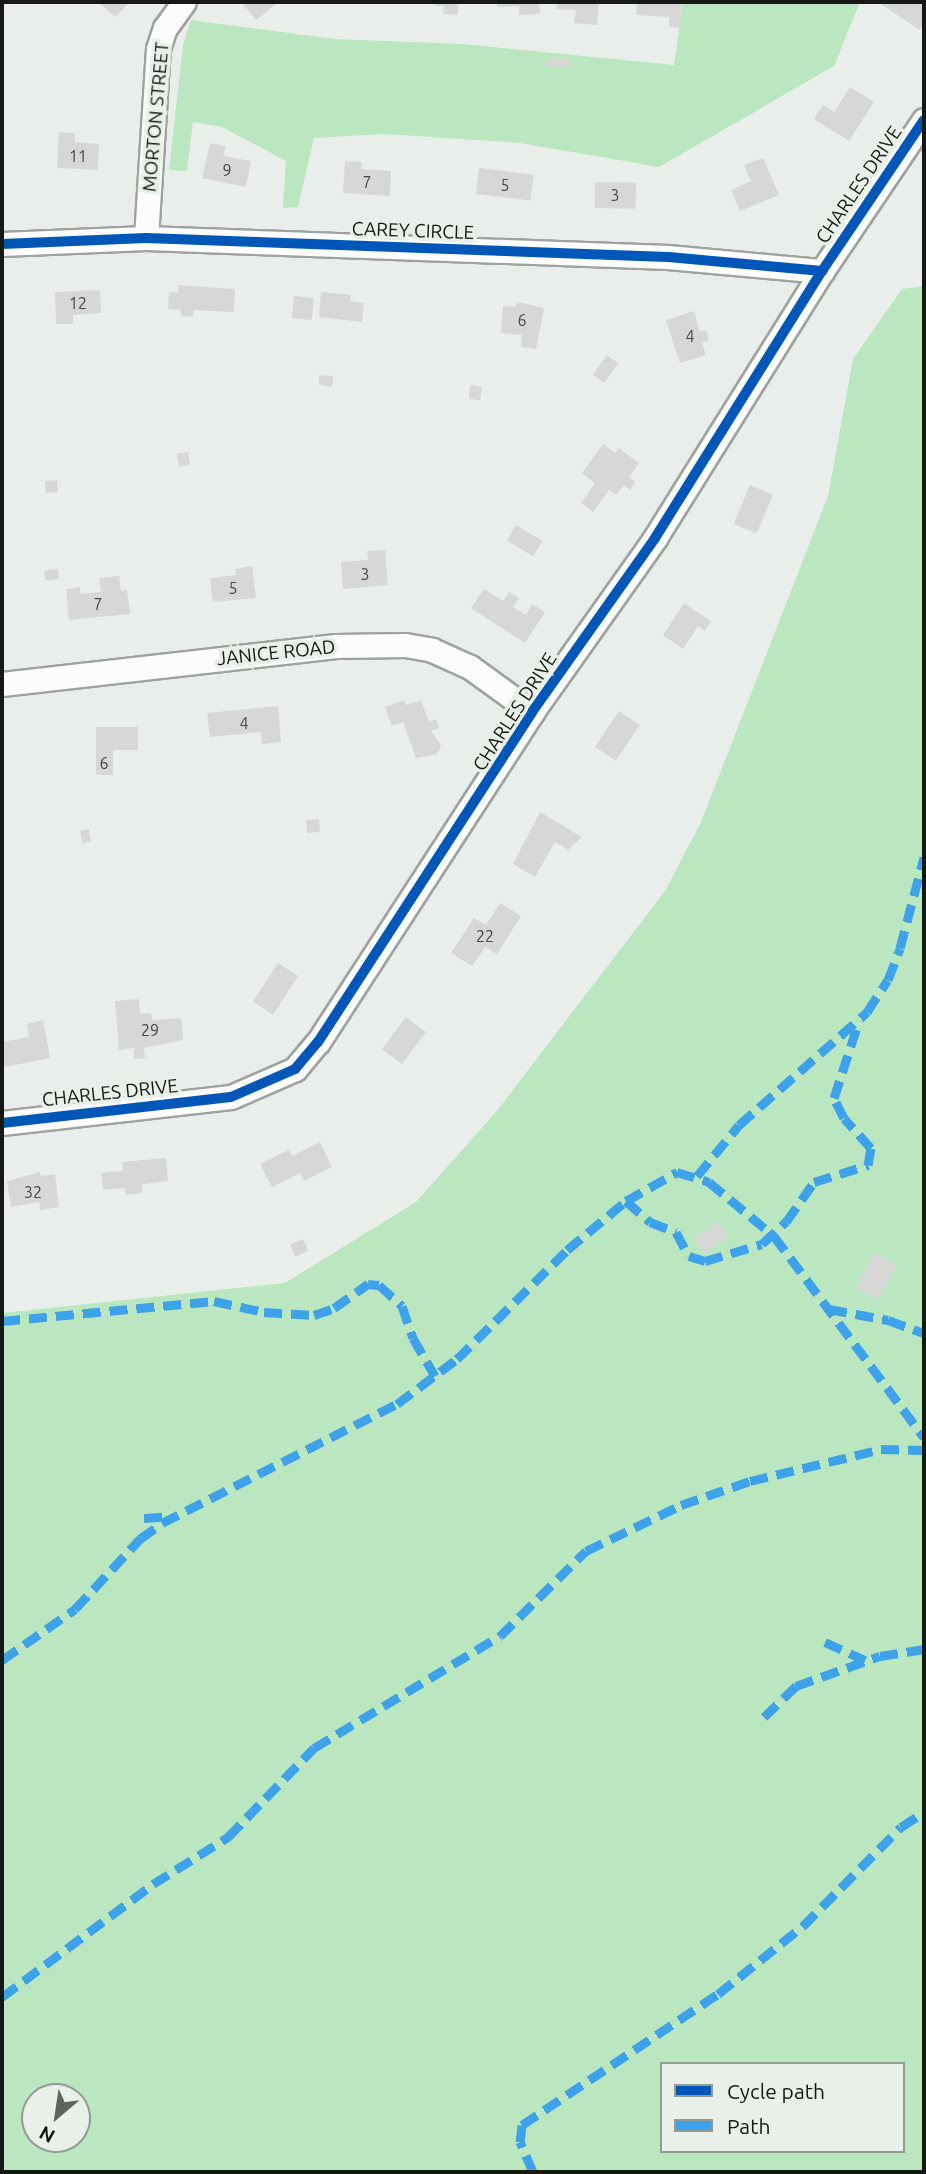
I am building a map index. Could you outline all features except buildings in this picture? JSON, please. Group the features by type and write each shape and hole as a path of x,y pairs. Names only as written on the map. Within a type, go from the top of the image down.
{"street":[{"name":"MORTON STREET","path":"146,238 158,49 165,28 184,2"},
{"name":"CHARLES DRIVE","path":"2,1123 231,1097 295,1069 318,1042 532,712 655,538 822,271 924,120"},
{"name":"CAREY CIRCLE","path":"2,244 146,238 668,257 822,271"},
{"name":"JANICE ROAD","path":"2,684 336,646 405,645 432,650 470,667 532,712"}],"green space":[{"path":"683,2 860,2 834,66 659,167 520,143 385,134 314,138 298,207 283,208 286,161 222,127 193,122 187,171 169,170 183,45 191,20 334,39 463,44 674,65"},
{"path":"924,286 924,2172 2,2172 2,1313 285,1283 416,1202 496,1112 665,891 701,822 828,496 853,359 902,289"}],"marked path":[{"path":"697,1176 739,1125 867,1012 888,980 900,948 924,857"},
{"path":"626,1201 650,1222 676,1232 689,1256 705,1261 762,1244 786,1222 814,1182 868,1165 871,1148 844,1118 834,1098 859,1021"},
{"path":"2,1660 75,1609 140,1539 162,1523 397,1404 457,1359 567,1250 626,1201 677,1172 709,1182 774,1236 924,1437"},
{"path":"2,1321 214,1301 264,1312 314,1315 334,1308 368,1284 379,1285 402,1306 413,1338 435,1376"},
{"path":"829,1309 888,1320 924,1333"},
{"path":"2,1997 153,1884 228,1837 314,1748 500,1636 586,1551 681,1505 750,1481 881,1449 924,1450"},
{"path":"144,1518 170,1516"},
{"path":"825,1642 865,1660"},
{"path":"764,1717 796,1686 880,1656 924,1649"},
{"path":"533,2172 520,2142 522,2125 718,1994 803,1926 901,1827 924,1812"}],"cycle path":[{"path":"2,1123 231,1097 295,1069 318,1042 532,712 655,538 822,271 924,120"},
{"path":"2,244 146,238 668,257 822,271"}]}
